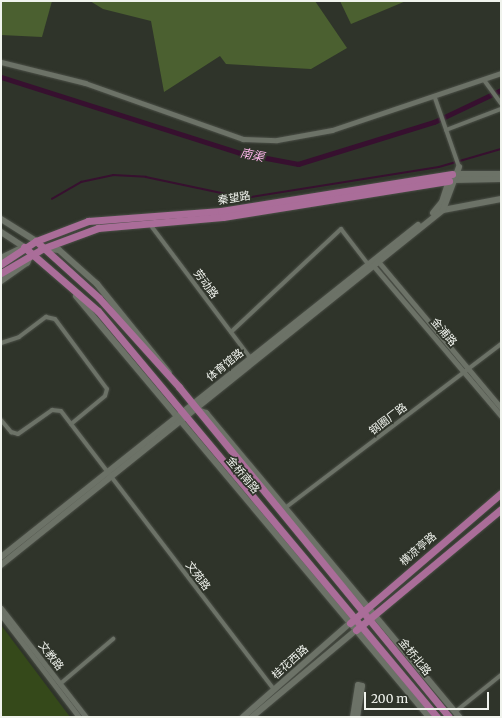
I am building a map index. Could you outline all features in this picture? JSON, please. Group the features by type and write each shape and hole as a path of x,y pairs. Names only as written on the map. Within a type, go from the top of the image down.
{"main road":[{"path":"455,173 501,174"},
{"path":"455,173 501,179"},
{"name":"体育馆路","path":"440,210 455,173"},
{"name":"秦望路","path":"1,272 44,248 98,228 147,220 221,211 455,173"},
{"name":"体育馆路","path":"1,565 193,407 370,264 440,210 501,199"},
{"path":"1,219 36,242"},
{"name":"秦望路","path":"1,258 88,221 147,220"},
{"path":"1,232 24,248"},
{"name":"金桥南路","path":"36,242 99,298 179,387 193,407 365,609"},
{"name":"秦望路","path":"1,264 24,248"},
{"name":"金桥南路","path":"24,248 98,311 260,514 350,623 359,628 429,717"},
{"name":"秦望路","path":"1,282 26,263 32,254"},
{"name":"金桥南路","path":"193,407 206,413 285,508 365,609"},
{"name":"金桥南路","path":"183,416 259,501 356,617"},
{"name":"体育馆路","path":"1,557 109,475"},
{"path":"251,476 263,482"},
{"name":"横凉亭路","path":"350,623 501,493"},
{"path":"259,501 260,514"},
{"path":"359,628 373,618 501,509"},
{"name":"金桥北路","path":"365,609 457,714"},
{"name":"金桥北路","path":"356,617 359,628 437,717"},
{"name":"金桥北路","path":"373,618 449,717"},
{"name":"桂花西路","path":"242,717 350,623"},
{"name":"桂花西路","path":"252,717 359,628"},
{"path":"353,717 358,685 362,686 357,717"}],"street":[{"path":"1,62 85,83 243,139 277,140 332,130 435,98 501,73"},
{"path":"484,80 501,103"},
{"path":"435,98 455,156 455,173"},
{"path":"446,128 501,109"},
{"name":"劳动路","path":"147,220 252,360"},
{"path":"231,332 341,229 370,264"},
{"name":"金浦路","path":"377,260 501,416"},
{"name":"金浦路","path":"370,264 501,408"},
{"path":"1,343 19,337 46,317 55,319 107,389 105,396 71,424"},
{"name":"钢圈厂路","path":"285,508 501,344"},
{"name":"文苑路","path":"1,420 16,434 54,409 61,411 274,690"},
{"name":"文教路","path":"1,608 86,717"},
{"name":"文教路","path":"1,615 79,717"},
{"path":"60,684 113,639"},
{"path":"457,714 501,675"}],"green space":[{"path":"1,1 52,1 42,37 1,35"},
{"path":"90,1 315,1 347,48 311,69 226,64 220,56 164,92 151,21 103,9"},
{"path":"340,1 406,1 351,24"},
{"path":"1,625 70,717 1,717"}],"waterway":[{"name":"南渠","path":"1,77 240,153 298,164 434,122 501,90"},
{"path":"52,199 81,182 113,175 146,177 245,198 439,167 501,149"}]}
